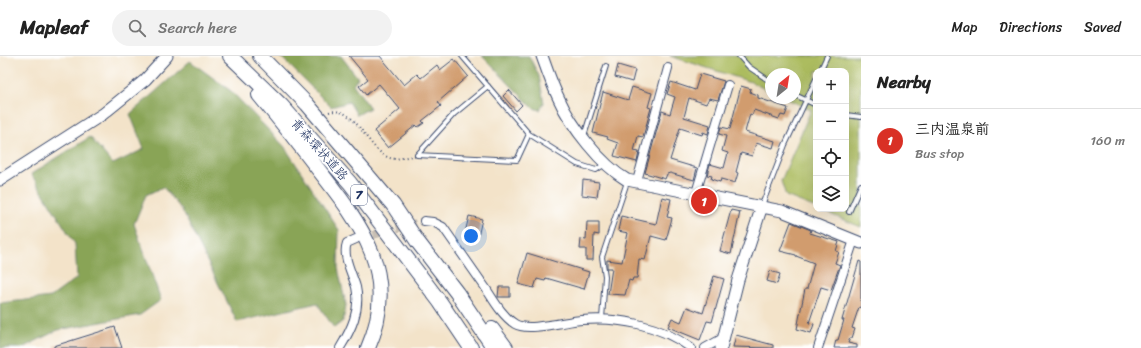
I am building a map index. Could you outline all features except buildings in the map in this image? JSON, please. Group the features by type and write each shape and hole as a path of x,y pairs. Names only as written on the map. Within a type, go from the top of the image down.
{"highway":[{"path":"229,56 348,207 369,243 377,269 380,290 379,311 375,332 368,348"},
{"name":"青森環状道路","path":"229,56 281,105 350,183 440,302 471,348"},
{"name":"青森環状道路","path":"260,56 307,104 393,205 417,241 457,293 494,348"},
{"path":"457,293 488,324 506,348"}],"street":[{"path":"0,180 103,114 145,80 168,56"},
{"path":"542,56 559,100 573,123 615,173 632,180 782,210 857,242 818,348"},
{"path":"632,180 668,68"},
{"path":"696,193 728,85"},
{"path":"705,348 722,343 738,280 762,206"},
{"path":"424,221 433,222 443,227 501,311 516,325 528,327 602,319 641,325 664,332 691,348"},
{"path":"340,348 353,326 357,302 356,288 344,250 347,243 356,239"}],"lane":[{"path":"462,56 529,134 576,164 596,170 606,164"},
{"path":"739,56 749,67 765,78"},
{"path":"821,68 827,56"},
{"path":"584,136 606,66"},
{"path":"762,206 785,145 813,85"},
{"path":"417,155 454,114 488,86"},
{"path":"801,98 814,104"},
{"path":"849,115 861,117"},
{"path":"417,155 517,160 529,134"},
{"path":"602,319 605,276 602,257 632,180"},
{"path":"849,212 861,185"}],"path":[{"path":"326,113 336,110 343,112 382,154 392,159 417,155"}],"green space":[{"path":"280,56 341,56 358,78 353,84 370,108 357,115 349,102 331,107"},
{"path":"482,56 529,56 539,76 544,103 540,110 533,108"},
{"path":"670,56 861,56 861,227 825,212 849,212 849,68 813,68 813,207 786,196 781,181 811,110 798,104 801,104 801,68 765,68 765,89 751,82"},
{"path":"190,61 231,91 284,146 339,230 338,268 346,305 343,321 334,328 317,303 237,322 182,210 163,187 146,195 134,224 161,300 140,315 58,330 22,348 0,348 0,303 51,297 77,278 75,244 31,174 90,137 113,164 144,149 130,114"}],"tunnel":[{"path":"362,238 424,221"}],"place":[{"name":"三内温泉前","path":"704,201"}]}
